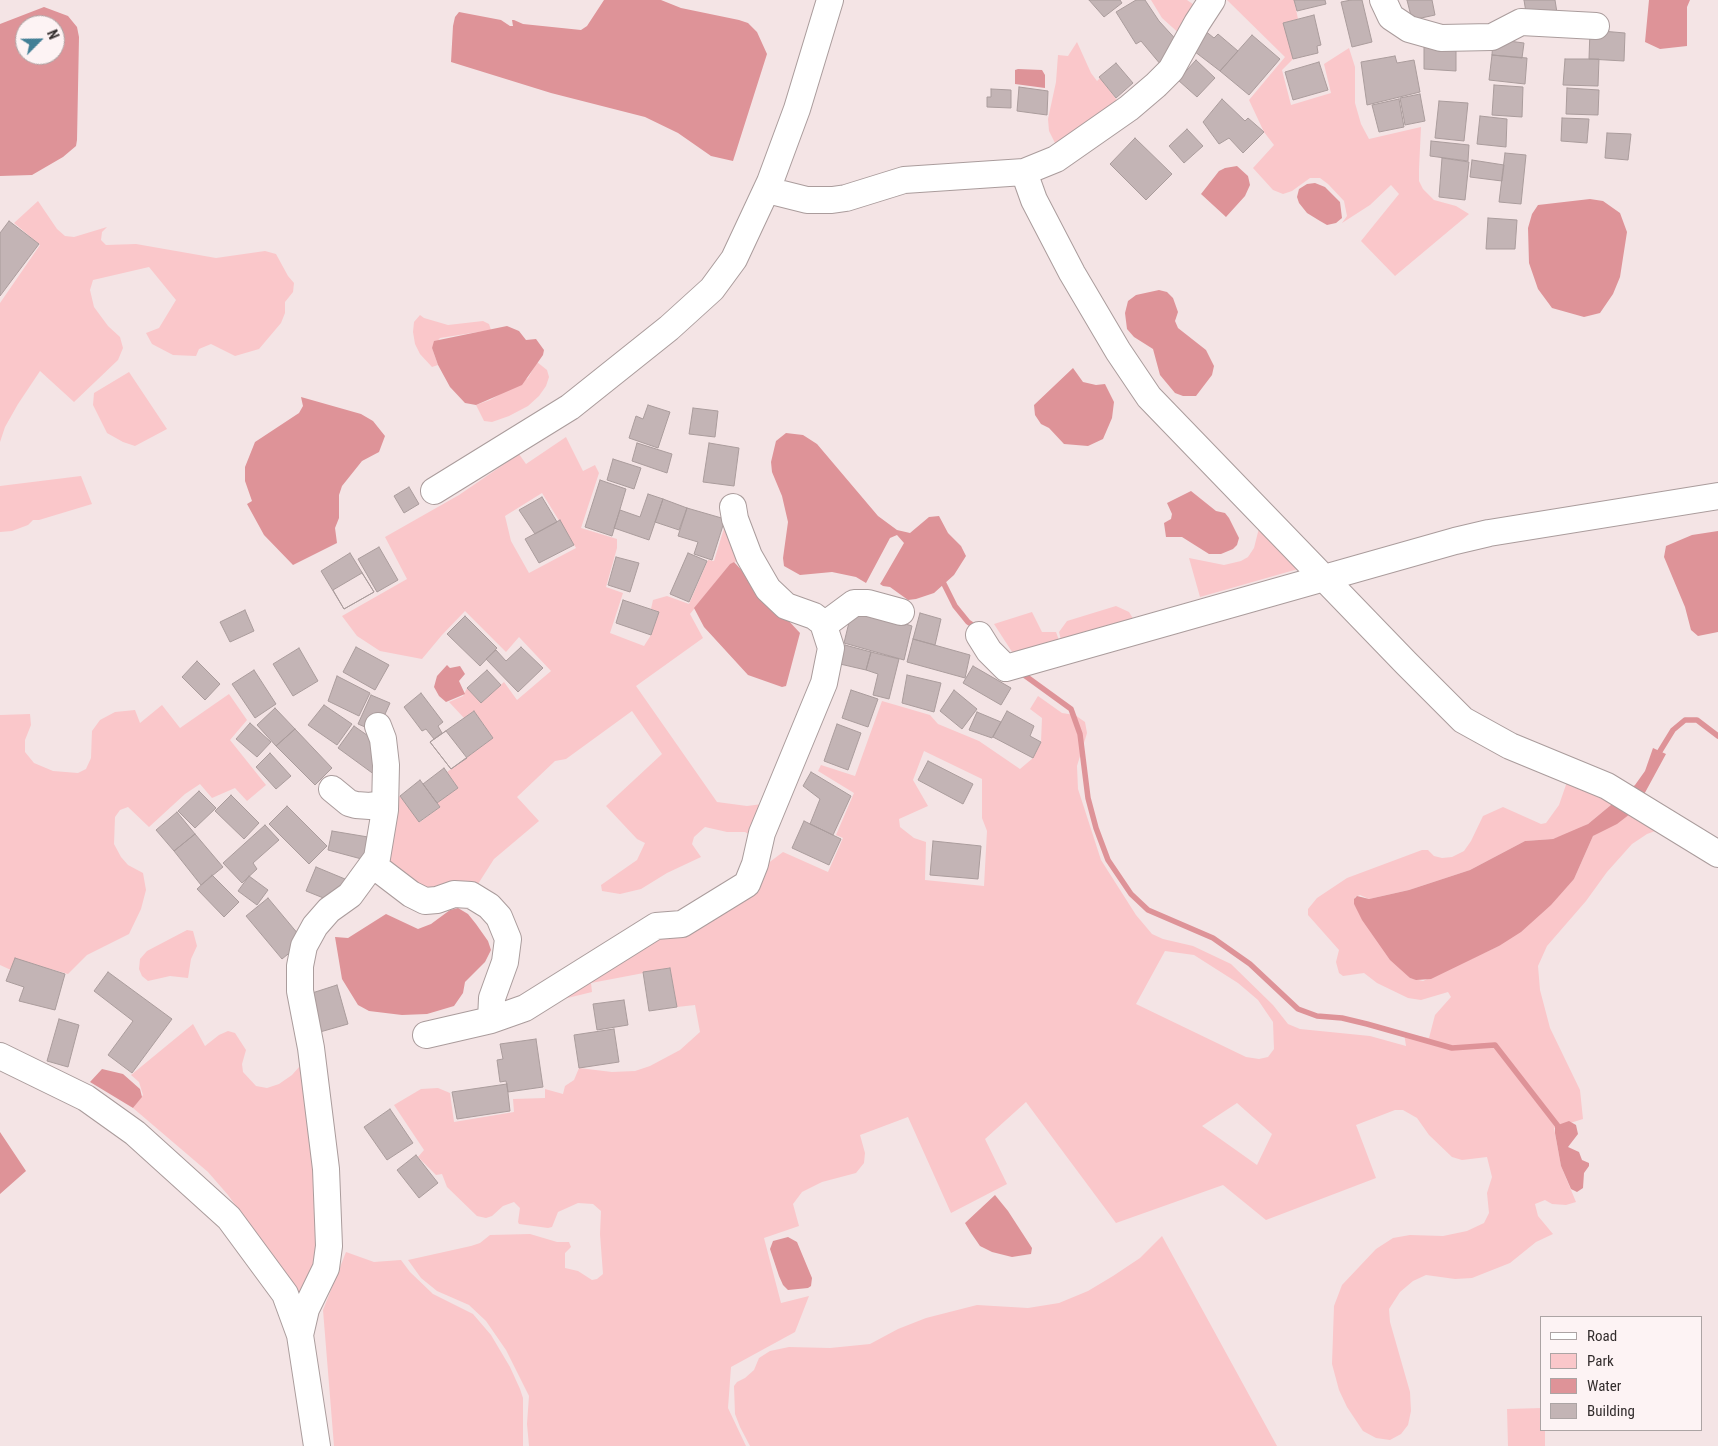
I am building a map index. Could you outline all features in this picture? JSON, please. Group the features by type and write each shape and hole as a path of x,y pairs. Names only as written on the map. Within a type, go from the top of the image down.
{"street":[{"path":"434,491 570,407 676,322 712,289 734,260 767,190 797,109 830,0"},
{"path":"767,190 807,200 832,200 846,198 904,180 1024,172 1056,159 1130,108 1171,70 1212,0"},
{"path":"1383,0 1391,17 1409,29 1441,38 1492,36 1521,22 1596,26"},
{"path":"1024,172 1034,200 1072,273 1118,351 1149,397 1463,720 1510,746 1607,786 1718,854"},
{"path":"979,635 988,651 1006,668 1489,533 1718,496"},
{"path":"426,1035 491,1020 526,1008 656,926 682,924 747,884 762,833 824,683 831,648 822,623 814,616 786,606 768,589 748,556 735,519 733,507"},
{"path":"822,623 831,620 854,603 868,603 901,612"},
{"path":"300,1335 306,1309 326,1268 329,1246 326,1169 311,1048 300,991 300,966 304,946 314,926 329,910 350,895 373,865 381,840 385,803 386,755 378,726"},
{"path":"332,789 349,803 356,806 385,803"},
{"path":"373,865 411,894 425,901 437,900 454,894 471,896 489,906 499,917 508,939 505,962 492,998 491,1020"},
{"path":"0,1056 86,1098 136,1133 229,1218 274,1276 285,1294 300,1335 317,1446"}],"green space":[{"path":"1151,0 1187,0 1200,9 1182,36 1162,18"},
{"path":"1227,0 1294,0 1298,19 1284,23 1293,59 1282,70 1291,105 1331,93 1324,64 1349,48 1355,67 1355,103 1361,124 1369,139 1421,127 1419,181 1423,189 1434,200 1456,206 1469,214 1395,276 1361,241 1399,194 1391,185 1370,205 1342,223 1347,216 1344,201 1320,178 1310,178 1292,191 1283,194 1273,190 1253,168 1274,145 1264,132 1249,100 1285,57"},
{"path":"1077,42 1091,73 1097,81 1100,78 1123,108 1057,147 1049,131 1048,119 1056,82 1058,55 1068,56"},
{"path":"38,201 57,229 65,236 74,237 107,227 102,232 101,240 106,245 136,244 216,258 265,251 276,254 294,283 293,292 285,302 285,313 281,323 259,349 235,356 211,344 199,349 196,356 173,355 152,344 146,333 159,328 176,300 149,267 93,280 90,290 94,307 108,326 120,337 123,348 118,360 74,402 40,371 5,427 0,442 0,303 40,245 14,223"},
{"path":"420,315 448,325 483,321 489,324 491,330 440,338 432,348 438,365 432,367 420,354 415,344 414,322"},
{"path":"537,362 547,370 549,377 546,386 539,396 528,406 509,416 492,422 484,421 476,405 490,400 528,378"},
{"path":"129,372 167,429 135,446 107,433 93,405 94,393"},
{"path":"566,437 583,471 595,465 599,473 581,528 617,539 617,548 606,587 623,593 610,633 644,646 651,635 659,612 651,609 653,600 667,596 689,604 708,560 714,561 725,525 742,559 730,564 690,614 703,638 636,686 717,802 747,806 770,803 755,838 745,832 727,832 705,827 694,837 692,844 701,857 667,873 641,889 620,894 602,891 601,885 637,860 645,843 637,839 606,806 662,754 632,711 566,759 555,761 517,797 539,821 494,859 478,884 437,896 379,864 392,799 400,796 420,822 440,807 437,803 458,788 447,772 493,738 474,711 464,718 449,702 463,696 467,688 481,703 504,682 517,700 551,671 519,637 506,652 465,611 422,659 380,651 357,636 342,616 407,579 385,537 459,495 519,454 526,464","holes":["542,493 576,548 529,573 511,541 505,516"]},
{"path":"81,476 92,504 39,520 33,520 28,525 12,531 0,532 0,486"},
{"path":"1259,528 1305,567 1200,597 1189,558 1224,565 1241,561 1248,557 1254,548"},
{"path":"1116,606 1129,612 1134,620 1061,640 1059,632 1067,621"},
{"path":"1032,612 1042,632 1056,632 1061,646 1016,658 994,624"},
{"path":"229,694 247,720 230,740 266,785 247,801 235,788 212,798 200,784 185,794 149,827 128,807 120,810 115,817 114,844 128,865 143,873 146,890 141,909 129,934 87,955 68,974 15,959 11,970 0,965 0,715 30,714 31,725 25,740 25,752 34,763 53,771 78,773 86,769 91,758 92,731 100,720 115,712 135,710 140,723 162,705 180,728"},
{"path":"1038,696 1062,713 1075,715 1085,722 1087,733 1077,766 1078,789 1101,860 1136,915 1152,934 1163,939 1193,946 1231,964 1273,1005 1288,1024 1300,1029 1370,1036 1406,1046 1404,1033 1429,1038 1435,1015 1451,997 1448,992 1421,1000 1408,998 1377,983 1364,973 1343,976 1339,973 1336,962 1339,950 1308,915 1308,909 1317,898 1347,878 1422,850 1428,850 1434,856 1442,858 1452,857 1464,851 1483,816 1503,807 1541,824 1546,823 1559,805 1568,779 1618,799 1588,824 1573,832 1553,839 1525,841 1470,870 1409,890 1369,899 1360,895 1355,897 1354,904 1410,978 1423,981 1499,946 1574,879 1593,836 1630,814 1658,830 1647,834 1632,844 1607,872 1586,901 1547,946 1538,966 1540,990 1550,1028 1580,1090 1583,1119 1554,1128 1561,1166 1576,1202 1566,1205 1552,1204 1545,1200 1535,1204 1538,1216 1553,1234 1536,1242 1510,1263 1472,1278 1455,1279 1426,1275 1413,1281 1400,1292 1389,1309 1390,1322 1410,1392 1411,1411 1408,1425 1401,1434 1390,1440 1376,1438 1363,1431 1347,1407 1339,1390 1332,1364 1334,1306 1342,1285 1376,1249 1393,1238 1410,1235 1443,1236 1467,1231 1484,1223 1489,1213 1487,1193 1492,1177 1487,1157 1462,1160 1452,1157 1429,1135 1417,1118 1403,1110 1395,1110 1356,1125 1376,1178 1266,1220 1223,1185 1116,1223 1026,1102 985,1139 1007,1184 951,1213 908,1117 860,1135 865,1153 864,1163 856,1173 822,1182 802,1192 793,1204 799,1226 764,1238 781,1303 809,1296 795,1332 731,1367 728,1408 746,1446 529,1446 527,1424 529,1396 506,1350 486,1321 469,1305 437,1291 421,1278 408,1260 471,1246 480,1243 490,1235 530,1234 557,1242 569,1242 571,1247 565,1253 565,1268 578,1271 592,1280 597,1279 603,1274 600,1234 601,1211 593,1204 578,1203 558,1212 552,1227 548,1228 519,1224 520,1208 514,1202 503,1206 492,1216 486,1218 477,1216 447,1187 442,1174 436,1175 418,1157 424,1150 394,1105 421,1089 438,1088 450,1093 454,1122 514,1112 513,1099 545,1098 545,1089 563,1094 565,1086 574,1080 579,1068 612,1072 635,1071 650,1066 680,1050 700,1032 695,1005 677,1007 670,968 591,983 592,992 543,1004 763,867 783,852 828,872 843,838 836,835 854,793 818,771 821,765 855,776 882,701 930,715 938,724 979,741 1020,769 1033,758 1041,742 1042,718 1030,709","holes":["924,751 982,779 982,818 987,831 984,886 925,880 926,842 914,838 900,827 899,819 928,806 913,780","1165,951 1194,955 1238,983 1258,1000 1273,1022 1274,1049 1268,1057 1259,1059 1246,1057 1136,1004","1237,1103 1272,1134 1257,1165 1202,1126"]},
{"path":"187,930 193,931 197,946 191,959 188,978 170,976 148,981 142,976 139,969 140,959 147,951"},
{"path":"193,1024 205,1046 219,1035 228,1031 235,1033 246,1050 242,1064 243,1072 256,1086 267,1088 279,1084 292,1075 307,1058 322,1257 297,1307 264,1244 228,1195 208,1172 133,1108 143,1095 139,1082 131,1075"},
{"path":"1162,1236 1277,1446 750,1446 740,1427 735,1414 734,1386 754,1370 759,1358 770,1351 789,1347 830,1348 870,1344 898,1329 926,1318 977,1305 1028,1308 1059,1303 1088,1291 1113,1276 1140,1258"},
{"path":"346,1252 374,1262 401,1260 410,1272 433,1294 473,1314 491,1335 510,1367 520,1389 523,1398 523,1446 334,1446 323,1310"},
{"path":"1540,1408 1540,1431 1545,1431 1545,1446 1508,1446 1507,1409"}],"water":[{"path":"604,0 661,0 681,8 748,23 757,32 767,54 733,161 711,156 678,133 645,117 551,93 451,62 453,26 455,17 459,12 501,20 510,26 513,26 512,20 514,20 523,24 581,30 587,26"},
{"path":"1649,0 1690,0 1687,7 1687,46 1660,49 1645,42"},
{"path":"44,7 68,16 77,27 79,37 76,146 63,157 32,175 0,176 0,24 15,18 15,65 65,65 65,15 23,15"},
{"path":"1015,70 1042,70 1045,75 1045,88 1015,84"},
{"path":"1237,166 1248,176 1250,185 1245,196 1226,217 1201,194 1219,171"},
{"path":"1315,183 1325,187 1340,202 1342,218 1336,223 1327,225 1307,213 1299,203 1297,197 1299,189 1307,184"},
{"path":"1590,199 1603,201 1620,213 1627,232 1620,277 1613,294 1600,313 1584,317 1552,308 1538,289 1529,263 1528,228 1532,214 1538,205"},
{"path":"1159,290 1167,292 1173,298 1178,312 1175,321 1178,328 1206,350 1214,366 1212,375 1196,396 1183,396 1175,393 1160,375 1153,349 1134,337 1127,329 1125,313 1128,301 1136,295"},
{"path":"507,326 519,331 526,340 536,339 544,350 543,355 522,385 476,405 465,403 450,387 438,365 432,348 434,341"},
{"path":"1073,368 1083,382 1096,385 1105,384 1114,402 1112,418 1103,439 1088,446 1064,444 1049,428 1041,424 1035,415 1034,405"},
{"path":"301,397 361,414 373,421 385,436 379,452 362,461 342,486 339,495 339,518 335,528 337,543 293,565 264,535 247,504 252,501 245,481 245,467 255,442 299,413 303,406"},
{"path":"786,433 803,435 817,444 878,516 897,530 910,533 929,517 939,516 948,533 961,546 966,556 954,575 934,593 908,600 890,587 880,584 904,543 897,535 890,538 866,583 856,577 832,572 800,575 784,566 783,558 788,522 782,496 772,472 771,462 776,441"},
{"path":"1191,491 1216,511 1225,513 1229,518 1239,538 1237,545 1233,549 1221,554 1209,554 1182,537 1166,537 1164,523 1171,519 1172,514 1167,503"},
{"path":"1718,531 1718,632 1698,636 1691,630 1685,607 1664,557 1666,546 1692,535"},
{"path":"734,562 800,633 786,686 782,687 748,675 704,627 694,608 730,564"},
{"path":"447,665 450,668 460,666 465,674 459,681 465,694 446,702 439,696 434,687 437,676"},
{"path":"1653,748 1666,754 1641,800 1630,814 1617,824 1593,836 1574,879 1551,905 1521,932 1499,946 1431,979 1416,980 1410,978 1390,960 1362,920 1354,904 1354,899 1357,896 1369,899 1409,890 1470,870 1525,841 1553,839 1588,824 1635,785 1645,771"},
{"path":"458,908 468,914 476,924 488,941 491,950 485,962 465,982 463,993 454,1006 427,1014 402,1015 369,1011 358,1005 342,979 335,937 348,938 386,914 418,929 431,924 450,910"},
{"path":"102,1069 123,1074 140,1089 142,1097 133,1108 90,1082"},
{"path":"1569,1121 1576,1125 1578,1134 1568,1147 1579,1152 1582,1160 1589,1163 1584,1173 1583,1188 1577,1192 1571,1189 1561,1166 1555,1133 1555,1126"},
{"path":"0,1132 26,1171 0,1194"},
{"path":"995,1195 1008,1211 1032,1248 1031,1254 1012,1257 992,1252 980,1246 971,1233 965,1223"},
{"path":"788,1237 797,1242 812,1278 811,1286 808,1288 788,1290 783,1285 779,1276 770,1249 773,1241"}],"building":[{"path":"1089,0 1120,0 1122,3 1104,17"},
{"path":"1136,0 1145,0 1159,21 1181,45 1161,65 1141,41 1136,44 1116,12"},
{"path":"1294,0 1325,0 1326,4 1297,11"},
{"path":"1362,0 1372,42 1352,47 1341,2"},
{"path":"1407,0 1432,0 1435,15 1412,20"},
{"path":"1524,0 1555,0 1558,19 1527,19"},
{"path":"1314,15 1321,45 1317,46 1318,53 1293,59 1283,23"},
{"path":"1204,30 1214,38 1218,34 1238,51 1220,71 1190,48"},
{"path":"1590,30 1625,33 1624,61 1589,59"},
{"path":"1252,35 1280,59 1249,95 1220,71"},
{"path":"1493,39 1524,43 1522,58 1492,55"},
{"path":"1424,42 1456,44 1456,71 1424,69"},
{"path":"1492,55 1527,58 1525,84 1489,80"},
{"path":"1395,56 1397,63 1414,60 1420,92 1367,105 1361,62"},
{"path":"1565,59 1599,59 1598,86 1563,85"},
{"path":"1196,60 1215,78 1197,97 1178,80"},
{"path":"1319,62 1328,90 1293,100 1285,72"},
{"path":"1116,63 1133,83 1116,98 1099,77"},
{"path":"1494,85 1523,87 1522,117 1492,115"},
{"path":"1019,87 1048,91 1047,115 1017,111"},
{"path":"1567,88 1599,90 1598,115 1566,114"},
{"path":"991,89 1011,90 1011,108 987,107 987,97 991,97"},
{"path":"1420,94 1425,121 1405,125 1400,98"},
{"path":"1222,99 1245,121 1248,118 1264,132 1243,153 1229,138 1219,144 1203,122"},
{"path":"1399,99 1404,127 1379,132 1372,105"},
{"path":"1439,101 1468,103 1464,141 1435,138"},
{"path":"1480,116 1507,119 1506,147 1477,144"},
{"path":"1562,118 1589,119 1587,143 1561,141"},
{"path":"1187,129 1203,146 1184,163 1169,146"},
{"path":"1607,133 1631,134 1628,160 1605,158"},
{"path":"1135,138 1172,174 1146,200 1110,164"},
{"path":"1431,141 1469,145 1468,161 1430,156"},
{"path":"1505,153 1526,155 1521,204 1499,202"},
{"path":"1442,158 1469,162 1465,200 1439,197"},
{"path":"1472,160 1504,165 1502,181 1470,177"},
{"path":"1488,218 1517,220 1515,249 1486,249"},
{"path":"9,221 39,244 0,296 0,233"},
{"path":"648,405 670,412 658,448 629,438 636,416 643,419"},
{"path":"693,408 718,411 715,437 689,434"},
{"path":"637,443 672,454 667,473 632,461"},
{"path":"709,443 739,448 734,486 703,482"},
{"path":"613,459 641,468 634,489 607,480"},
{"path":"600,480 626,489 612,536 585,527"},
{"path":"409,487 419,504 404,513 394,496"},
{"path":"648,494 663,499 649,540 614,528 620,510 640,517"},
{"path":"542,497 557,522 535,534 519,510"},
{"path":"663,499 687,508 679,530 655,522"},
{"path":"687,508 725,519 712,560 694,554 698,542 678,536"},
{"path":"560,520 574,545 539,563 525,539"},
{"path":"379,547 398,580 377,592 358,559"},
{"path":"350,553 374,592 344,609 321,571"},
{"path":"688,553 707,561 689,602 670,594"},
{"path":"616,557 639,563 630,592 608,585"},
{"path":"362,573 374,592 344,609 333,590"},
{"path":"623,600 659,612 651,635 616,623"},
{"path":"245,610 254,631 230,642 220,622"},
{"path":"860,610 912,626 904,660 844,643 851,614"},
{"path":"920,613 941,619 935,645 913,639"},
{"path":"465,616 497,648 480,666 447,634"},
{"path":"913,639 970,655 965,678 907,662"},
{"path":"845,645 871,652 866,670 840,664"},
{"path":"356,647 389,665 375,690 343,672"},
{"path":"521,647 543,668 518,692 486,659 496,650 506,661"},
{"path":"299,648 318,681 293,696 273,664"},
{"path":"871,652 899,659 889,699 873,695 878,674 866,670"},
{"path":"197,661 220,684 205,700 182,677"},
{"path":"973,666 1011,688 1001,705 963,683"},
{"path":"254,670 276,704 255,718 232,684"},
{"path":"487,670 501,685 481,703 467,688"},
{"path":"907,675 941,683 934,712 902,703"},
{"path":"337,676 370,693 359,716 328,701"},
{"path":"851,690 878,699 868,727 842,718"},
{"path":"954,690 977,709 962,729 940,711"},
{"path":"421,693 443,722 438,726 442,733 434,739 426,729 422,731 404,707"},
{"path":"371,695 390,703 377,732 358,724"},
{"path":"324,705 352,724 337,745 308,725"},
{"path":"275,708 295,729 276,746 257,725"},
{"path":"474,711 493,738 451,769 430,742"},
{"path":"1007,711 1034,726 1030,736 1041,742 1033,758 993,737"},
{"path":"977,712 1001,722 992,738 969,730"},
{"path":"250,723 271,742 257,757 236,739"},
{"path":"837,724 861,733 848,770 824,761"},
{"path":"354,726 391,752 375,775 338,748"},
{"path":"295,729 332,768 315,785 276,746"},
{"path":"446,731 467,758 451,769 430,742"},
{"path":"270,753 291,776 276,789 256,767"},
{"path":"928,761 973,784 963,804 918,780"},
{"path":"444,768 458,788 437,803 423,784"},
{"path":"811,772 851,796 833,835 810,824 820,799 803,786"},
{"path":"420,780 440,807 419,822 400,796"},
{"path":"199,791 216,808 195,828 178,811"},
{"path":"231,795 259,823 244,839 215,811"},
{"path":"287,806 327,846 309,864 269,824"},
{"path":"177,812 195,834 174,851 156,830"},
{"path":"804,821 841,839 829,865 792,848"},
{"path":"265,825 279,840 253,863 257,869 242,883 223,863"},
{"path":"332,831 374,838 369,861 328,850"},
{"path":"195,834 223,867 201,885 174,851"},
{"path":"933,841 981,846 978,879 930,875"},
{"path":"316,867 345,879 336,903 306,891"},
{"path":"212,875 239,902 224,917 197,889"},
{"path":"249,876 268,890 257,905 238,891"},
{"path":"268,898 304,941 282,959 246,916"},
{"path":"15,958 65,974 55,1010 19,1001 24,987 6,981"},
{"path":"670,968 677,1007 649,1011 643,972"},
{"path":"108,972 172,1019 132,1073 108,1055 133,1021 94,991"},
{"path":"337,985 348,1024 320,1032 309,994"},
{"path":"624,1000 628,1025 597,1030 593,1004"},
{"path":"59,1019 79,1025 68,1067 47,1061"},
{"path":"614,1029 619,1062 579,1068 574,1035"},
{"path":"536,1039 543,1087 508,1092 506,1081 500,1082 497,1060 503,1059 500,1044"},
{"path":"507,1084 510,1111 457,1119 452,1092"},
{"path":"390,1109 413,1143 387,1160 364,1127"},
{"path":"416,1155 438,1183 419,1198 397,1170"}],"waterway":[{"path":"942,580 955,606 968,622 977,628"},
{"path":"1020,672 1071,709 1080,734 1088,798 1096,828 1108,860 1131,894 1148,910 1213,938 1250,964 1298,1009 1317,1016 1342,1018 1367,1024 1452,1048 1495,1045 1561,1130"},
{"path":"1657,756 1673,730 1685,720 1697,720 1718,736"}]}
